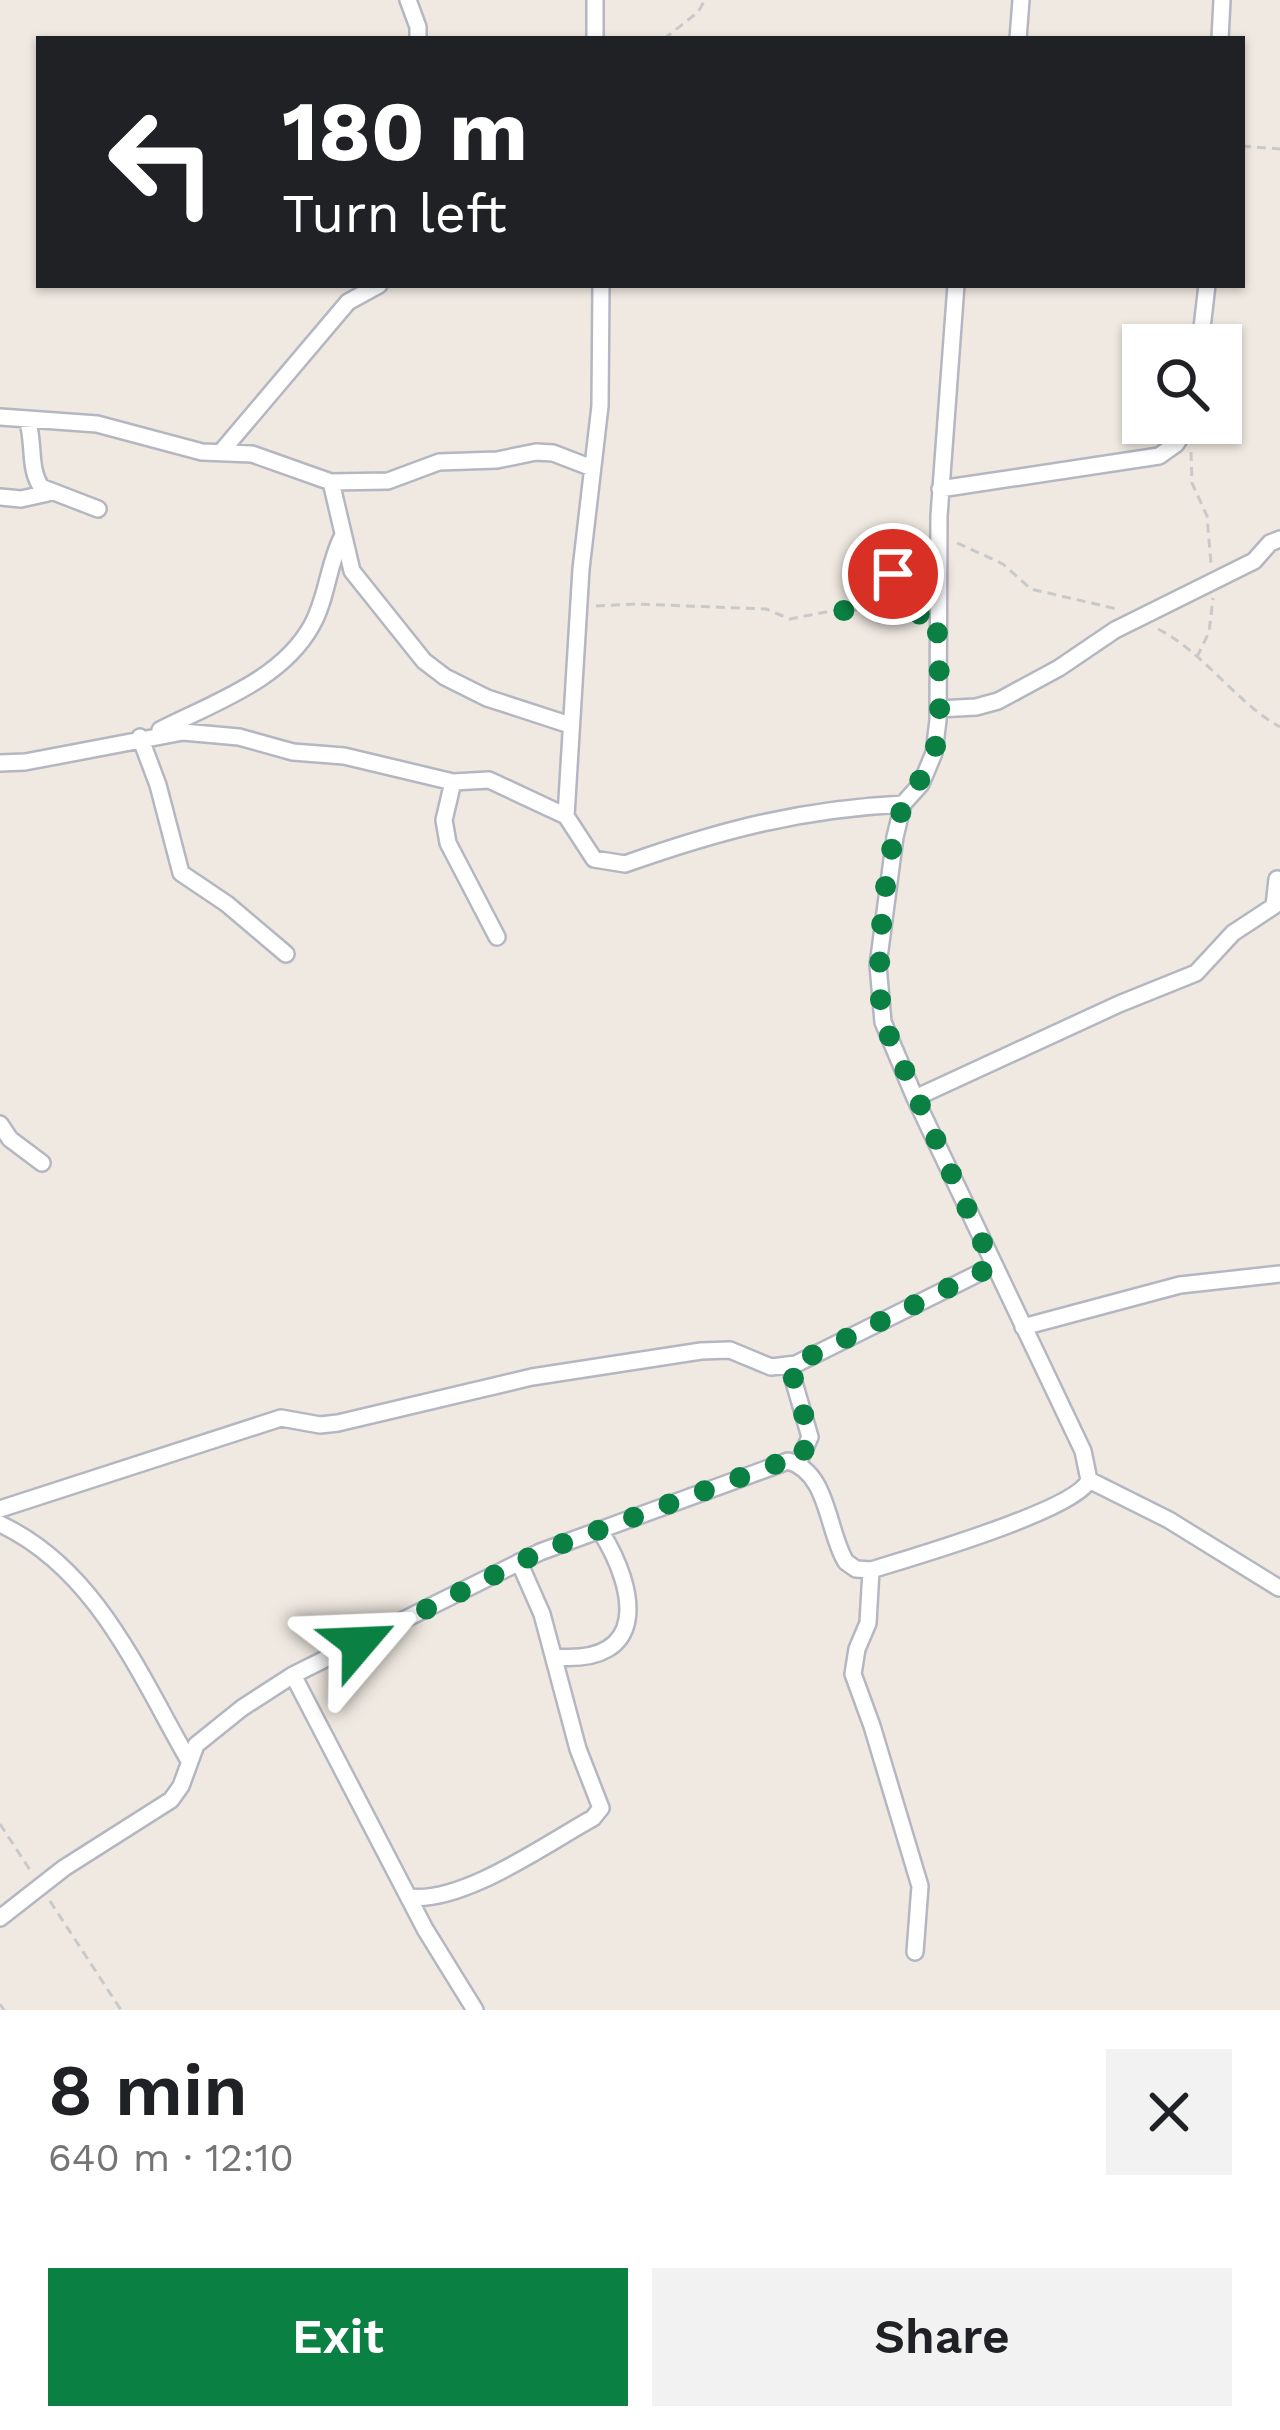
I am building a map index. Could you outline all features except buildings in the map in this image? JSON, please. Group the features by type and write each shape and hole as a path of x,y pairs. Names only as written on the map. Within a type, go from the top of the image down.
{"street":[{"path":"408,0 422,35"},
{"path":"593,36 595,0"},
{"path":"1018,36 1021,0"},
{"path":"1220,36 1222,0"},
{"path":"339,313 341,288"},
{"path":"221,452 347,302 373,288"},
{"path":"566,816 570,724 600,406 601,288"},
{"path":"0,1918 171,1800 181,1786 188,1760 206,1736 293,1675 519,1562 788,1461 798,1464 818,1487 846,1562 856,1569 871,1570 1042,1511 1077,1496 1089,1480 1083,1451 915,1098 883,1022 878,988 888,879 904,804 921,784 934,753 940,489 956,288"},
{"path":"1203,324 1207,288"},
{"path":"0,417 97,424 189,449 264,457 331,482 388,481 439,462 497,460 536,452 553,453 592,468"},
{"path":"27,419 35,478 48,493"},
{"path":"940,489 1125,464 1159,456 1172,444"},
{"path":"331,482 352,571 424,661 487,698 570,724"},
{"path":"0,497 21,499 48,493 98,508"},
{"path":"143,737 261,678 286,658 312,626 342,537"},
{"path":"938,709 976,707 998,700 1138,619 1254,561 1270,542 1280,538"},
{"path":"0,763 183,732 239,737 453,782 489,780 566,816 594,859 625,864 742,825 831,808 904,804"},
{"path":"143,737 181,873 286,954"},
{"path":"453,782 444,820 448,843 496,937"},
{"path":"915,1098 1196,973 1233,933 1274,906 1276,878"},
{"path":"0,1124 10,1139 42,1163"},
{"path":"0,1509 281,1418 338,1423 532,1377 700,1351 730,1350 771,1367 790,1366 993,1266"},
{"path":"1023,1327 1180,1285 1280,1274"},
{"path":"790,1366 810,1437 798,1464"},
{"path":"1089,1480 1169,1520 1279,1588"},
{"path":"0,1524 45,1552 83,1585 188,1760"},
{"path":"555,1657 581,1659 601,1653 619,1640 626,1625 629,1596 624,1575 601,1532"},
{"path":"409,1897 426,1899 458,1889 599,1812 601,1804 578,1749 542,1614 519,1562"},
{"path":"871,1570 868,1623 853,1674 920,1886 914,1952"},
{"path":"293,1675 409,1897 476,2010"}],"path":[{"path":"668,36 698,12 705,0"},
{"path":"1245,146 1280,149"},
{"path":"1190,444 1192,483 1208,516 1212,584 1209,632 1197,657"},
{"path":"836,610 893,574 939,516"},
{"path":"940,535 1003,564 1031,589 1110,605 1179,640 1237,691 1256,715 1280,727"},
{"path":"580,607 637,604 766,609 790,619 836,610 901,616 937,613"},
{"path":"0,1824 121,2010"},
{"path":"0,2004 4,2010"}],"route":[{"path":"359,1643 540,1552 776,1464 798,1464 810,1437 790,1366 993,1266 883,1022 878,988 895,837 904,804 921,784 934,753 937,613 892,616 871,610 836,610 893,574"}]}
